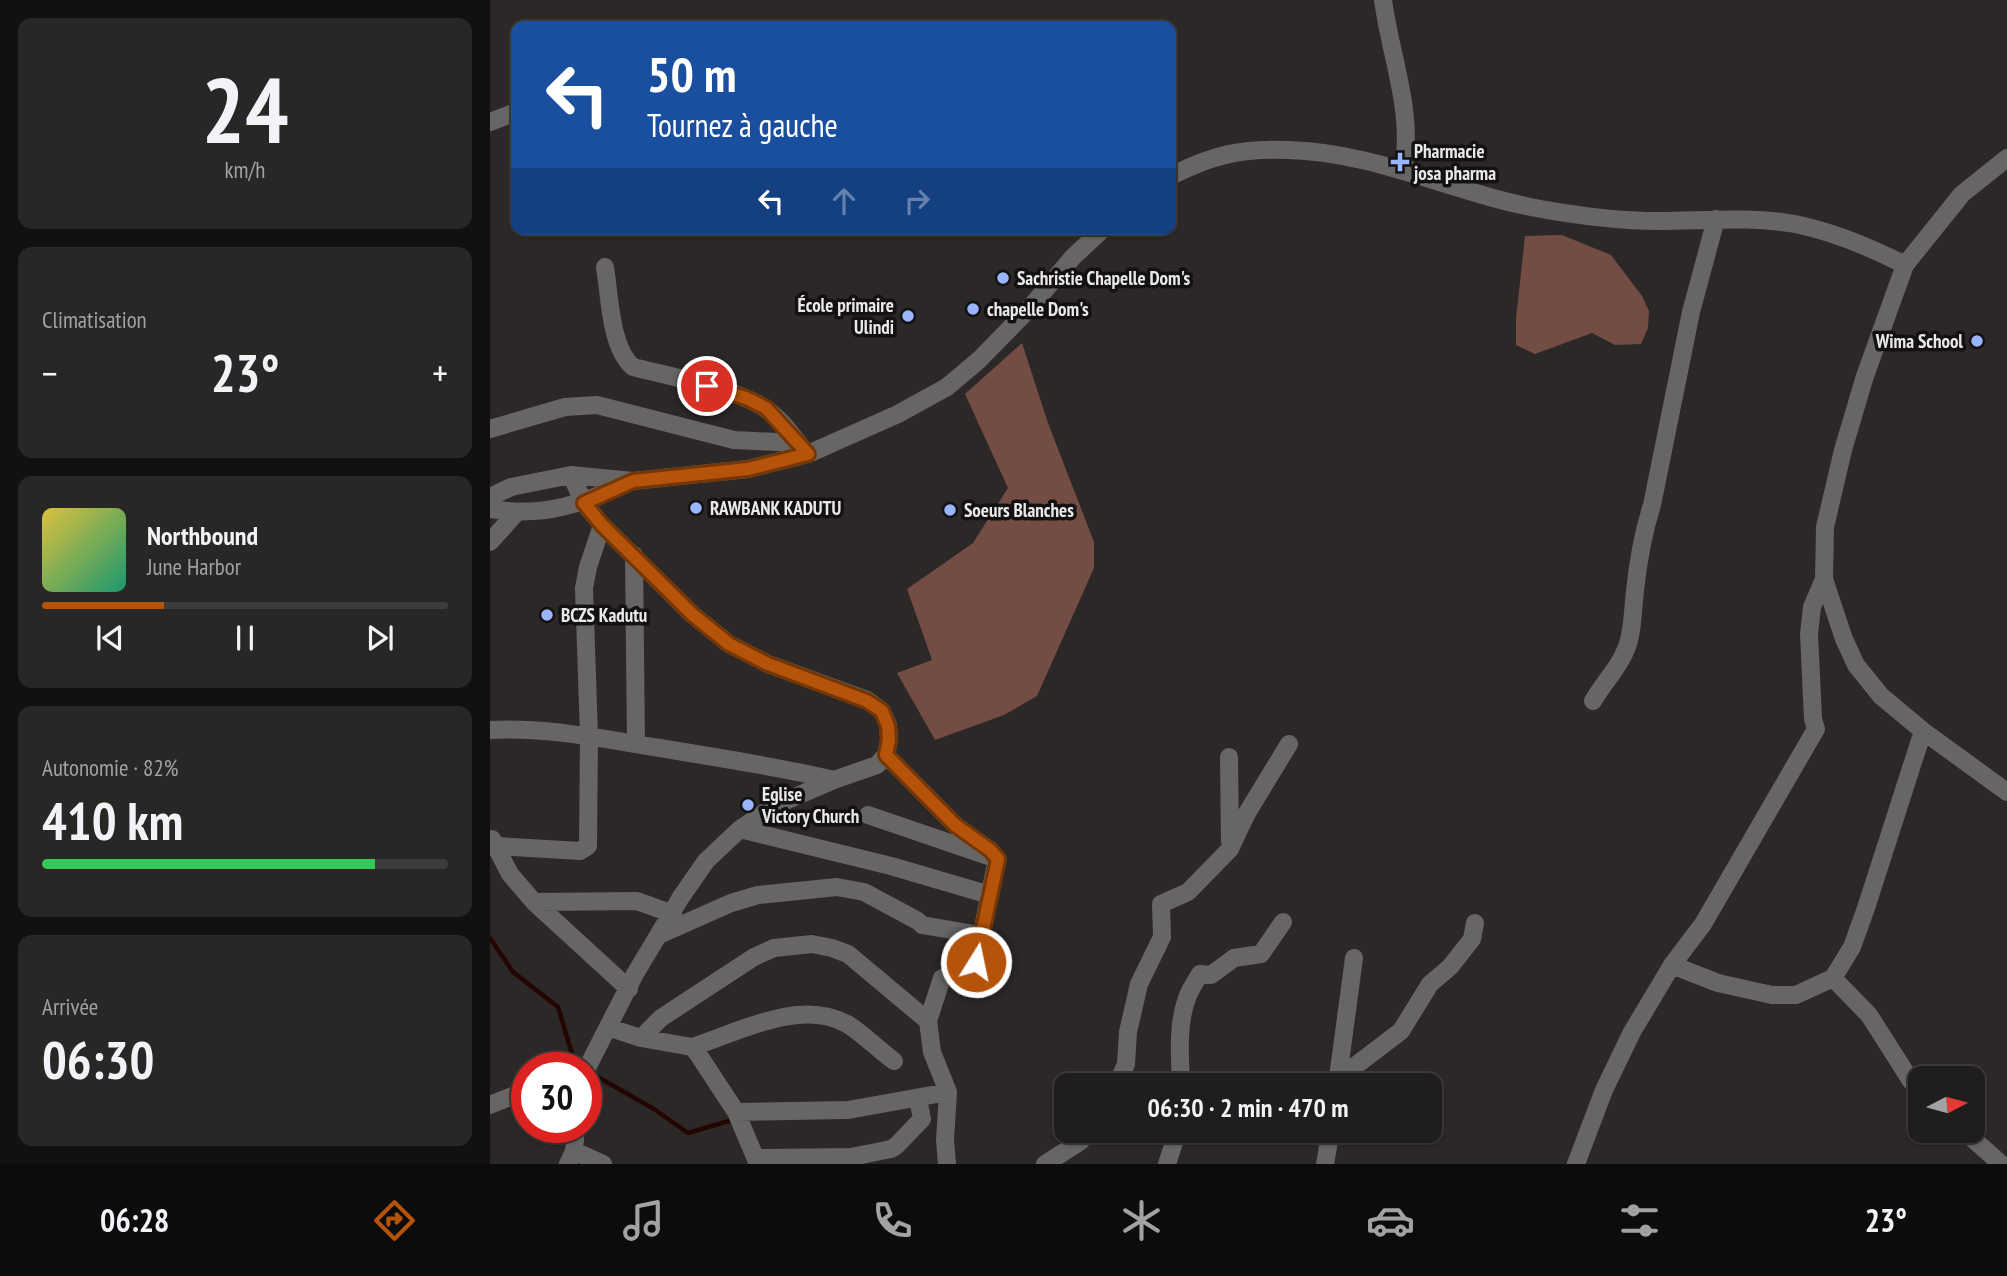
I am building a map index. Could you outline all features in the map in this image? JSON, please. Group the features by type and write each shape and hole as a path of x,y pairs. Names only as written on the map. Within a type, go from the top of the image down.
{"street":[{"path":"1383,0 1388,36 1404,100 1408,146 1404,171"},
{"path":"490,122 511,114"},
{"path":"1176,173 1202,160 1243,151 1321,152 1404,171 1479,196 1582,216 1622,220 1746,218 1795,224 1844,238 1905,265"},
{"path":"2007,158 1962,194 1905,265 1865,376 1843,450 1825,527 1824,579 1844,639 1856,665 1881,696 2007,792"},
{"path":"1593,701 1602,685 1620,665 1630,640 1637,568 1646,523 1652,505 1691,312 1716,219"},
{"path":"490,497 511,487 571,475 633,481 748,469 898,414 947,387 979,360 1097,235"},
{"path":"605,267 617,345 623,358 633,367 746,398 766,408 803,449"},
{"path":"490,429 565,407 597,405 734,440 803,449"},
{"path":"571,475 584,503 602,525 693,615 729,644 768,664 867,701 882,711 888,726 889,740 886,755 877,765 776,805 740,829 706,861 681,897 596,1052"},
{"path":"490,509 516,513 544,512 584,503 633,481"},
{"path":"511,487 516,513"},
{"path":"490,542 516,513"},
{"path":"493,841 579,851 587,846 589,736 584,588 602,525"},
{"path":"634,555 636,744"},
{"path":"1576,1164 1604,1090 1633,1032 1672,965 1703,924 1816,729 1813,719 1809,634 1812,607 1824,579"},
{"path":"490,730 544,730 589,736 793,770 834,780"},
{"path":"1672,965 1718,983 1772,995 1796,995 1833,978 1845,960 1867,908 1923,730"},
{"path":"1122,1073 1139,985 1162,937 1161,904 1188,892 1230,849 1247,813 1289,744"},
{"path":"886,755 955,825 998,859"},
{"path":"1229,757 1230,849"},
{"path":"868,815 998,859"},
{"path":"740,829 891,866 989,895"},
{"path":"493,841 510,874 534,902 629,989"},
{"path":"947,1164 945,1139 948,1092 932,1052 928,1021 942,978 968,970 976,962 998,859"},
{"path":"660,934 731,903 758,895 837,887 864,892 922,925 981,934"},
{"path":"534,902 637,901 673,914"},
{"path":"1181,1073 1187,997 1200,974 1212,975 1234,958 1261,954 1283,922"},
{"path":"1348,1073 1401,1031 1430,984 1450,967 1472,939 1475,923"},
{"path":"641,1038 661,1018 754,957 785,946 812,944 848,954 928,1021"},
{"path":"1338,1073 1354,958"},
{"path":"1833,978 1869,1015 1908,1075"},
{"path":"610,1028 641,1038 692,1047 778,1018 822,1014 849,1025 894,1061"},
{"path":"692,1047 709,1068 736,1112 757,1161 851,1157 891,1149 922,1119 918,1099"},
{"path":"736,1112 848,1110 948,1092"},
{"path":"490,1105 511,1096"},
{"path":"1045,1164 1076,1143"},
{"path":"1167,1164 1174,1143"},
{"path":"1325,1164 1329,1143"},
{"path":"1978,1143 2001,1164"},
{"path":"571,1157 603,1164"}],"shaded area":[{"path":"1562,235 1611,255 1642,296 1649,311 1648,328 1641,344 1615,345 1592,333 1535,354 1516,345 1516,319 1525,236"},
{"path":"1022,343 1048,423 1094,542 1094,568 1037,696 1004,715 935,740 897,673 932,660 907,589 973,543 1008,488 965,394"}],"waterway":[{"path":"490,938 513,972 558,1007 572,1052"},
{"path":"602,1079 654,1109 688,1133 732,1120 733,1122"}],"place":[{"name":"Pharmacie josa pharma","path":"1400,162"},
{"name":"Sachristie Chapelle Dom's","path":"1003,278"},
{"name":"chapelle Dom's","path":"973,309"},
{"name":"École primaire Ulindi","path":"908,316"},
{"name":"Wima School","path":"1977,341"},
{"name":"RAWBANK KADUTU","path":"696,508"},
{"name":"Soeurs Blanches","path":"950,510"},
{"name":"BCZS Kadutu","path":"547,615"},
{"name":"Eglise Victory Church","path":"748,805"}],"route":[{"path":"707,386 746,398 766,408 808,454 748,469 633,481 584,503 602,525 693,615 729,644 768,664 867,701 882,711 888,726 886,755 955,825 998,859 976,962"}]}
